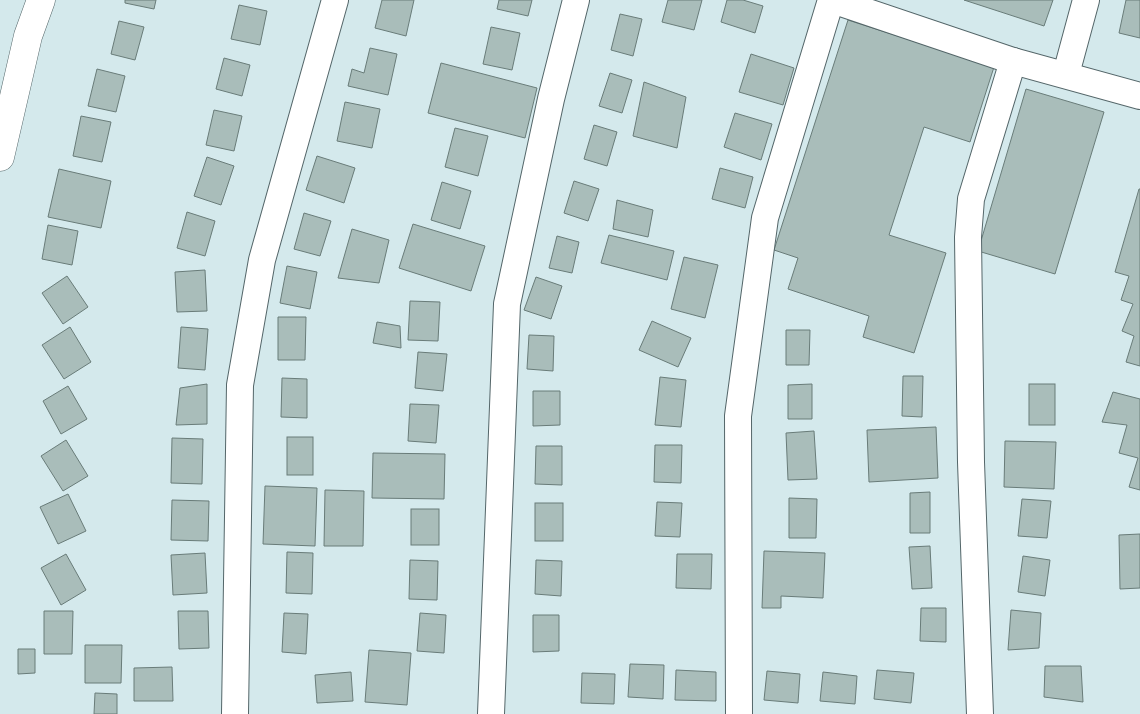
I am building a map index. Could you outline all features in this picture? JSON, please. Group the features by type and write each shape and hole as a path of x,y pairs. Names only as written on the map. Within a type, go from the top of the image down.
{"main road":[{"path":"0,157 28,36 41,0"}],"street":[{"path":"235,714 240,384 262,260 335,0"},
{"path":"491,714 508,304 551,99 576,0"},
{"path":"739,714 740,406 765,218 831,0 1013,61 1066,74 1140,96"},
{"path":"1066,74 1086,0"},
{"path":"980,714 971,462 968,237 971,199 1013,61"}],"building":[{"path":"125,0 156,0 154,9 125,3"},
{"path":"382,0 414,0 406,36 375,28"},
{"path":"499,0 532,0 528,16 497,9"},
{"path":"668,0 702,0 694,30 662,22"},
{"path":"727,0 743,0 763,6 755,33 721,22"},
{"path":"964,0 1053,0 1044,26"},
{"path":"1126,0 1140,0 1140,38 1119,33"},
{"path":"239,5 267,11 260,45 231,39"},
{"path":"620,14 642,19 633,56 611,50"},
{"path":"848,20 994,67 970,142 924,127 889,235 946,253 914,353 863,337 869,316 788,289 798,258 774,250"},
{"path":"119,21 144,27 135,60 111,54"},
{"path":"491,27 520,33 512,70 483,64"},
{"path":"370,48 397,54 388,95 348,86 352,69 364,73"},
{"path":"751,54 794,68 783,105 739,92"},
{"path":"224,58 250,65 242,96 216,89"},
{"path":"441,63 537,88 525,138 428,113"},
{"path":"97,69 125,76 116,112 88,106"},
{"path":"610,73 632,80 622,113 599,106"},
{"path":"644,82 686,97 677,148 633,136"},
{"path":"1026,89 1104,112 1055,274 978,251"},
{"path":"345,102 380,109 372,148 337,141"},
{"path":"214,110 242,116 234,151 206,145"},
{"path":"735,113 772,124 761,160 724,147"},
{"path":"81,116 111,122 102,162 73,156"},
{"path":"594,125 617,132 607,166 584,159"},
{"path":"455,128 488,136 478,176 445,167"},
{"path":"317,156 355,168 344,203 306,190"},
{"path":"207,157 234,166 221,205 194,196"},
{"path":"720,168 753,177 745,208 712,199"},
{"path":"59,169 111,181 101,228 48,217"},
{"path":"574,181 599,189 588,221 564,213"},
{"path":"442,182 471,191 460,229 431,220"},
{"path":"1139,189 1140,366 1126,362 1134,336 1122,331 1133,304 1121,300 1129,276 1115,272"},
{"path":"617,200 653,210 648,237 613,229"},
{"path":"187,212 215,221 205,256 177,248"},
{"path":"304,213 331,221 320,256 294,249"},
{"path":"413,224 485,246 471,291 399,268"},
{"path":"48,225 78,231 72,265 42,259"},
{"path":"352,229 389,240 379,283 338,278"},
{"path":"609,235 674,251 667,280 601,263"},
{"path":"557,236 579,242 572,273 549,268"},
{"path":"684,257 718,265 705,318 671,309"},
{"path":"287,266 317,272 310,309 280,303"},
{"path":"205,270 207,311 177,312 175,272"},
{"path":"67,276 88,307 63,324 42,293"},
{"path":"536,277 562,286 551,319 524,310"},
{"path":"410,301 440,302 438,341 408,340"},
{"path":"278,317 306,317 305,360 278,360"},
{"path":"652,321 691,338 678,367 639,350"},
{"path":"377,322 400,326 401,348 373,343"},
{"path":"70,327 91,362 64,379 42,345"},
{"path":"181,327 208,329 205,370 178,368"},
{"path":"786,330 810,330 809,365 786,365"},
{"path":"529,335 554,336 553,371 527,369"},
{"path":"418,352 447,354 443,391 415,388"},
{"path":"903,376 923,376 922,417 902,416"},
{"path":"660,377 686,380 681,427 655,425"},
{"path":"282,378 307,379 307,418 281,417"},
{"path":"207,384 207,424 176,425 180,388"},
{"path":"812,384 812,419 788,419 788,385"},
{"path":"1029,384 1055,384 1055,425 1029,425"},
{"path":"68,386 87,419 61,434 43,401"},
{"path":"533,391 560,391 560,425 533,426"},
{"path":"1113,392 1140,399 1140,490 1129,487 1138,458 1119,453 1127,425 1102,422"},
{"path":"410,404 439,405 436,443 408,441"},
{"path":"936,427 938,478 869,482 867,430"},
{"path":"814,431 817,479 788,480 786,433"},
{"path":"287,437 313,437 313,475 287,475"},
{"path":"172,438 203,439 202,484 171,483"},
{"path":"66,440 88,476 63,491 41,456"},
{"path":"1005,441 1056,442 1054,489 1004,487"},
{"path":"655,445 682,445 681,483 654,482"},
{"path":"536,446 562,446 562,485 535,484"},
{"path":"373,453 445,454 444,499 372,498"},
{"path":"265,486 317,488 315,546 263,544"},
{"path":"325,490 364,491 363,546 324,546"},
{"path":"930,492 930,533 910,533 910,493"},
{"path":"68,494 86,531 58,544 40,507"},
{"path":"789,498 817,499 816,538 789,538"},
{"path":"1022,499 1051,501 1047,538 1018,536"},
{"path":"172,500 209,501 208,541 171,540"},
{"path":"657,502 682,503 680,537 655,536"},
{"path":"535,503 563,503 563,541 535,541"},
{"path":"411,509 439,509 439,545 411,545"},
{"path":"1140,534 1140,588 1120,589 1119,535"},
{"path":"930,546 932,588 912,589 909,547"},
{"path":"764,551 825,553 823,598 781,596 781,608 762,608"},
{"path":"287,552 313,553 312,594 286,593"},
{"path":"205,553 207,593 173,595 171,555"},
{"path":"66,554 86,590 61,605 41,568"},
{"path":"677,554 712,554 711,589 676,588"},
{"path":"1023,556 1050,560 1045,596 1018,592"},
{"path":"410,560 438,561 437,600 409,599"},
{"path":"536,560 562,561 561,596 535,594"},
{"path":"921,608 946,608 946,642 920,641"},
{"path":"1011,610 1041,613 1039,648 1008,650"},
{"path":"44,611 73,611 72,654 44,654"},
{"path":"178,611 208,611 209,648 179,649"},
{"path":"284,613 308,614 306,654 282,652"},
{"path":"420,613 446,615 444,653 417,651"},
{"path":"533,615 559,615 559,651 533,652"},
{"path":"85,645 122,645 121,683 85,683"},
{"path":"18,649 35,649 35,673 18,674"},
{"path":"369,650 411,653 407,705 365,702"},
{"path":"630,664 664,665 663,699 628,697"},
{"path":"1045,666 1081,666 1083,702 1044,697"},
{"path":"172,667 173,701 134,701 134,668"},
{"path":"676,670 716,672 716,701 675,700"},
{"path":"877,670 914,673 911,703 874,699"},
{"path":"767,671 800,674 798,703 764,700"},
{"path":"351,672 353,701 317,703 315,675"},
{"path":"823,672 857,676 855,704 820,701"},
{"path":"582,673 615,674 614,704 581,703"},
{"path":"95,693 117,694 117,714 94,714"}]}
